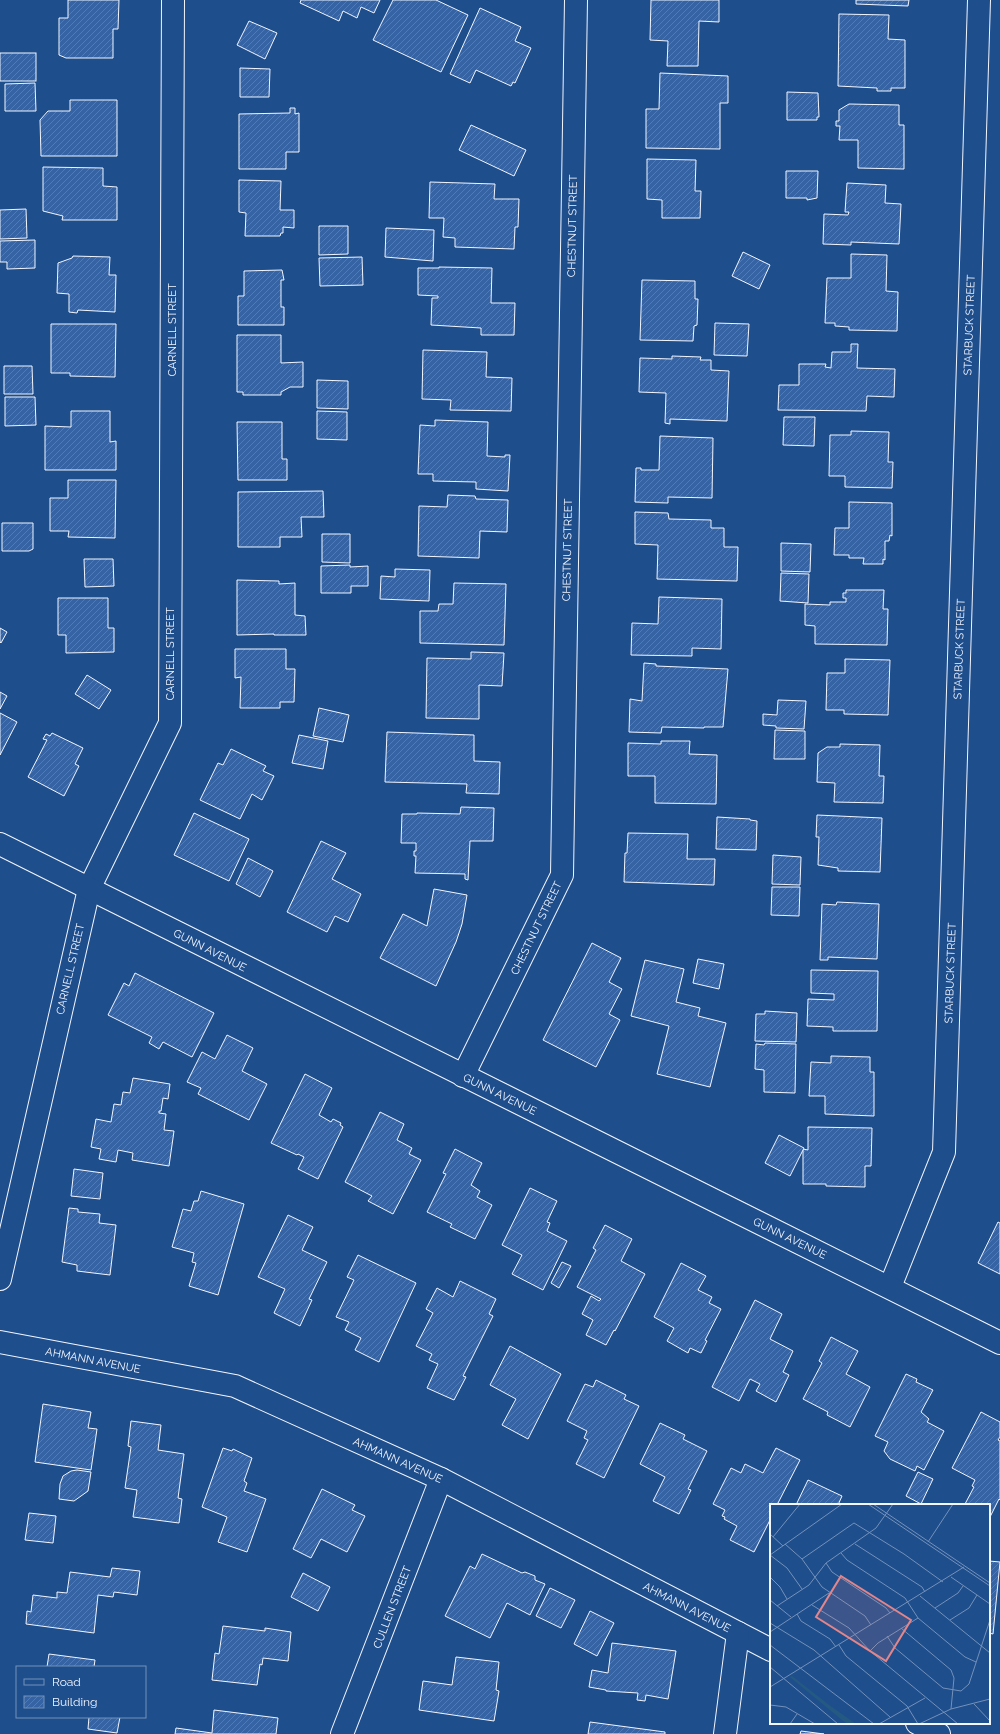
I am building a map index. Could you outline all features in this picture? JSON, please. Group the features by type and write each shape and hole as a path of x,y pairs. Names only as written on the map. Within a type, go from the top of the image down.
{"street":[{"name":"CARNELL STREET","path":"0,1279 89,889 170,723 173,0"},
{"name":"CHESTNUT STREET","path":"462,1076 562,875 576,0"},
{"name":"STARBUCK STREET","path":"890,1287 944,1152 979,0"},
{"name":"GUNN AVENUE","path":"0,844 462,1076 890,1287 1000,1343"},
{"name":"AHMANN AVENUE","path":"0,1342 235,1386 441,1479 770,1649"},
{"name":"CULLEN STREET","path":"342,1734 441,1479"},
{"path":"725,1734 738,1633"},
{"path":"919,1724 939,1734"}],"building":[{"path":"68,0 119,0 118,29 113,29 113,58 66,58 59,55 59,18 68,18"},
{"path":"301,0 380,0 374,13 361,7 357,18 343,11 339,21 300,3"},
{"path":"393,0 436,0 468,15 441,72 373,40"},
{"path":"651,0 719,0 719,22 699,21 698,66 667,66 668,41 650,40"},
{"path":"856,0 909,0 908,6 856,4"},
{"path":"480,8 521,27 515,41 531,48 515,83 513,82 511,86 476,70 470,83 450,74"},
{"path":"839,14 889,15 888,39 905,40 905,88 891,88 891,91 877,91 877,88 838,86"},
{"path":"249,21 277,33 265,59 237,45"},
{"path":"0,53 36,53 36,81 0,81"},
{"path":"240,68 270,69 269,97 240,97"},
{"path":"660,73 728,76 728,103 720,103 720,149 646,148 646,109 659,109"},
{"path":"35,83 36,111 5,111 5,84"},
{"path":"787,92 818,93 819,117 817,117 817,120 787,120"},
{"path":"70,100 117,100 117,156 41,156 40,120 48,111 70,111"},
{"path":"849,104 899,105 899,125 904,125 904,169 858,168 858,140 839,140 840,126 836,126 836,121 839,121 839,110"},
{"path":"290,108 295,108 295,114 299,113 299,152 286,152 286,169 239,169 239,114 290,113"},
{"path":"471,125 526,150 514,176 459,150"},
{"path":"647,159 696,160 695,191 701,191 700,218 662,218 662,200 647,199"},
{"path":"43,167 103,168 103,186 117,187 117,220 62,220 63,216 43,211"},
{"path":"786,171 818,171 817,198 807,200 807,198 786,198"},
{"path":"239,180 281,181 280,210 294,210 294,228 283,227 283,233 281,233 280,236 245,236 246,213 239,212"},
{"path":"430,182 495,184 494,199 519,199 518,227 515,227 514,249 455,247 455,238 443,237 444,218 429,218"},
{"path":"847,183 886,185 885,203 901,204 899,244 851,242 851,245 823,244 824,214 848,215 849,212 845,212"},
{"path":"26,209 27,238 0,239 0,210"},
{"path":"319,226 348,226 348,254 319,255"},
{"path":"386,228 434,230 433,261 385,257"},
{"path":"35,240 35,268 7,269 7,262 0,262 0,241"},
{"path":"743,252 770,265 759,289 732,276"},
{"path":"851,254 887,255 886,291 898,292 897,331 849,330 849,327 835,326 835,323 825,323 827,278 851,278"},
{"path":"73,256 110,257 109,275 116,275 115,312 78,310 77,313 69,312 69,294 57,293 58,263 72,258"},
{"path":"362,257 363,285 320,286 319,258"},
{"path":"418,268 492,268 491,303 515,303 514,335 481,335 481,328 431,325 432,298 438,298 438,296 418,295"},
{"path":"282,270 284,280 281,280 281,307 284,307 284,325 238,325 238,296 244,296 244,271"},
{"path":"642,280 695,281 695,299 698,299 697,325 694,326 693,341 640,340"},
{"path":"715,323 749,324 747,356 714,355"},
{"path":"51,324 116,324 115,377 70,376 70,373 51,373"},
{"path":"237,335 281,335 281,363 303,362 303,387 290,387 281,392 281,395 243,395 243,392 237,392"},
{"path":"851,344 858,344 857,368 895,369 894,397 867,396 866,411 778,410 779,385 799,385 799,364 826,364 825,367 831,368 832,352 851,352"},
{"path":"423,350 487,352 486,377 512,378 511,411 450,410 451,400 422,399"},
{"path":"672,356 701,357 700,360 711,360 711,370 729,371 727,421 670,419 670,424 665,423 666,393 639,392 640,358 672,359"},
{"path":"4,366 32,366 33,394 4,394"},
{"path":"317,380 348,381 348,409 317,408"},
{"path":"5,397 35,397 36,425 5,426"},
{"path":"71,411 110,411 110,442 116,441 116,470 45,470 45,426 71,427"},
{"path":"317,411 347,412 347,440 317,439"},
{"path":"784,417 815,417 814,446 783,445"},
{"path":"435,420 488,422 487,456 505,457 505,455 510,455 508,491 476,489 476,482 433,481 433,474 418,474 420,425 435,426"},
{"path":"237,422 282,422 282,459 287,459 287,480 238,480"},
{"path":"851,431 889,432 888,462 893,462 892,488 845,487 845,476 829,476 830,435 851,435"},
{"path":"660,436 713,438 712,498 668,497 668,503 635,502 636,468 641,468 641,470 659,470"},
{"path":"68,480 116,480 115,538 68,537 69,531 50,531 50,498 68,498"},
{"path":"323,491 324,517 301,517 302,537 280,537 280,547 238,547 238,492"},
{"path":"448,495 475,496 476,499 508,500 507,532 480,531 479,558 418,556 419,506 447,507"},
{"path":"849,502 892,503 892,536 890,535 889,541 885,541 885,560 883,559 883,564 863,564 864,558 849,558 849,555 834,555 835,528 849,528"},
{"path":"635,512 668,513 669,519 711,520 711,528 724,528 724,547 738,547 737,581 657,579 658,545 635,544"},
{"path":"2,523 33,523 33,549 29,551 2,551"},
{"path":"322,534 350,534 350,563 322,562"},
{"path":"781,543 811,544 810,572 781,571"},
{"path":"84,559 113,559 114,586 85,587"},
{"path":"350,565 350,567 368,566 368,586 351,586 351,593 321,593 321,566"},
{"path":"395,569 430,570 429,601 380,599 381,576 395,577"},
{"path":"781,573 809,574 808,603 780,601"},
{"path":"237,580 279,581 279,584 295,583 295,615 305,616 306,635 237,635"},
{"path":"454,583 506,584 504,645 420,643 420,611 438,611 439,604 453,604"},
{"path":"846,590 884,590 883,609 888,609 887,645 815,644 815,626 805,625 805,604 830,605 830,602 846,602 846,598 843,598 843,593 846,593"},
{"path":"659,597 722,599 721,649 692,648 692,656 631,655 632,623 658,624"},
{"path":"58,598 108,598 108,628 114,628 114,652 66,653 66,635 58,635"},
{"path":"0,628 7,632 1,643 0,642"},
{"path":"235,649 286,649 286,669 295,669 294,702 280,702 280,708 240,708 241,677 235,678"},
{"path":"471,652 504,653 502,686 479,685 479,719 426,718 427,658 471,659"},
{"path":"845,659 890,660 888,715 844,714 844,710 826,710 827,673 845,673"},
{"path":"644,663 656,664 656,666 728,669 723,727 662,727 661,733 629,732 630,699 642,701"},
{"path":"87,675 111,690 99,709 75,694"},
{"path":"0,692 7,696 0,709"},
{"path":"778,700 806,701 804,729 776,728 776,726 763,725 763,714 777,715"},
{"path":"319,708 349,715 343,742 313,736"},
{"path":"0,713 17,722 0,755"},
{"path":"775,730 805,731 805,759 774,759"},
{"path":"387,732 474,735 474,761 500,762 499,794 466,793 467,784 385,782"},
{"path":"52,733 83,748 75,764 79,766 64,796 28,777 47,740 43,739 46,734 50,736"},
{"path":"299,735 328,741 323,769 292,763"},
{"path":"661,741 690,741 689,754 717,755 716,804 655,803 655,776 628,776 628,743 661,744"},
{"path":"840,744 880,745 879,776 884,776 883,803 834,802 835,783 817,782 818,753 827,747 840,747"},
{"path":"231,749 266,766 263,771 274,776 262,800 252,794 240,819 200,800 218,763 223,765"},
{"path":"461,807 494,808 493,841 470,841 468,880 465,879 465,874 415,873 416,856 414,856 414,851 416,851 416,843 401,843 402,814 460,814"},
{"path":"194,813 249,839 229,881 174,855"},
{"path":"817,815 882,818 880,872 838,871 838,868 818,865 819,837 816,837"},
{"path":"717,817 750,819 757,821 756,850 716,849"},
{"path":"628,833 688,834 687,859 715,859 714,885 624,882 625,853 627,853"},
{"path":"321,841 346,853 332,879 361,894 348,922 335,916 327,932 287,912"},
{"path":"773,855 801,857 800,885 772,884"},
{"path":"248,858 273,871 260,897 236,884"},
{"path":"772,887 800,887 799,916 771,915"},
{"path":"434,889 467,895 462,924 456,942 436,986 380,958 403,914 427,926"},
{"path":"837,902 879,904 877,959 828,957 828,960 820,960 822,904 836,905"},
{"path":"592,943 621,958 609,982 622,989 609,1014 620,1020 596,1067 543,1040"},
{"path":"698,959 724,964 719,989 693,983"},
{"path":"645,960 684,969 676,1002 700,1008 698,1016 726,1023 710,1087 657,1074 669,1026 631,1016"},
{"path":"811,970 878,971 877,1031 833,1031 833,1027 807,1026 808,999 834,1000 834,994 811,993"},
{"path":"135,973 214,1013 192,1057 163,1042 159,1049 149,1043 152,1037 108,1015 124,983 129,986"},
{"path":"765,1011 797,1013 796,1042 755,1041 756,1014 765,1014"},
{"path":"227,1035 253,1048 242,1071 267,1084 249,1120 198,1094 201,1088 187,1082 202,1052 215,1059"},
{"path":"765,1043 796,1044 795,1093 764,1092 764,1070 755,1069 756,1044 764,1045"},
{"path":"831,1056 870,1057 870,1072 874,1072 874,1116 825,1114 825,1096 809,1096 811,1062 831,1063"},
{"path":"305,1074 332,1088 319,1115 331,1122 333,1119 341,1123 340,1125 343,1127 318,1179 298,1169 304,1157 271,1143"},
{"path":"133,1078 170,1084 168,1099 163,1098 161,1111 159,1111 159,1113 166,1114 164,1130 174,1131 169,1166 132,1160 133,1153 118,1150 116,1162 99,1159 101,1149 91,1147 96,1119 111,1122 114,1104 121,1105 123,1092 130,1093"},
{"path":"380,1112 404,1124 397,1140 412,1148 409,1154 421,1160 393,1214 368,1201 372,1196 345,1182"},
{"path":"808,1127 872,1128 871,1166 865,1166 865,1187 803,1184 803,1149 808,1150"},
{"path":"779,1135 804,1148 790,1176 765,1163"},
{"path":"455,1149 482,1163 471,1185 480,1191 477,1197 492,1205 475,1239 450,1227 452,1224 427,1212 446,1174 443,1173"},
{"path":"74,1169 103,1173 100,1199 71,1196"},
{"path":"530,1188 557,1201 547,1222 550,1223 547,1231 567,1241 543,1290 512,1274 522,1255 502,1245"},
{"path":"201,1191 244,1204 218,1295 189,1286 196,1263 192,1262 194,1253 172,1247 183,1209 191,1211 194,1201 198,1201"},
{"path":"69,1208 78,1209 78,1212 100,1214 99,1223 116,1225 110,1275 77,1271 77,1265 62,1262"},
{"path":"288,1215 313,1227 302,1250 327,1262 309,1299 312,1300 300,1326 274,1313 285,1289 258,1277"},
{"path":"998,1222 1000,1223 1000,1274 978,1263"},
{"path":"605,1225 632,1239 621,1261 645,1274 606,1345 586,1335 593,1320 582,1314 591,1296 599,1301 601,1299 577,1287 596,1250 593,1248"},
{"path":"358,1255 416,1283 379,1362 355,1350 361,1338 345,1330 349,1322 336,1317 354,1280 347,1277"},
{"path":"562,1262 571,1266 559,1288 551,1283"},
{"path":"681,1263 706,1276 698,1290 712,1297 709,1303 721,1309 705,1340 707,1341 701,1353 690,1348 688,1353 667,1341 674,1328 654,1317"},
{"path":"460,1281 496,1299 489,1314 493,1316 463,1376 466,1377 454,1400 427,1388 438,1364 429,1360 432,1354 416,1346 433,1313 426,1309 437,1288 453,1297"},
{"path":"755,1300 782,1314 770,1339 793,1351 783,1372 789,1375 776,1402 756,1391 760,1384 750,1379 739,1401 712,1387"},
{"path":"831,1337 858,1351 846,1374 870,1387 850,1427 827,1415 828,1412 803,1399 822,1363 819,1361"},
{"path":"510,1346 561,1374 528,1439 502,1425 516,1399 490,1385"},
{"path":"906,1374 917,1379 916,1382 933,1390 921,1412 929,1419 927,1422 944,1431 924,1470 917,1466 915,1471 890,1459 884,1451 888,1442 875,1436"},
{"path":"596,1380 626,1395 624,1399 639,1406 604,1478 576,1464 588,1440 584,1438 587,1431 567,1421 585,1384 593,1387"},
{"path":"43,1404 91,1412 88,1428 97,1429 91,1470 35,1462"},
{"path":"981,1412 1000,1422 1000,1437 998,1440 1000,1441 1000,1500 999,1499 990,1517 990,1504 965,1504 974,1487 972,1486 975,1480 952,1468"},
{"path":"131,1421 161,1425 158,1450 184,1454 178,1498 182,1499 179,1523 133,1517 137,1490 125,1488 131,1447 128,1446"},
{"path":"660,1423 685,1435 683,1439 707,1451 688,1489 691,1490 679,1514 653,1501 665,1477 640,1464"},
{"path":"223,1448 232,1451 233,1449 252,1458 244,1481 247,1483 244,1491 266,1499 247,1552 218,1542 227,1517 202,1507"},
{"path":"776,1448 800,1460 778,1504 770,1504 770,1520 754,1552 730,1540 737,1526 724,1519 725,1517 722,1516 725,1510 713,1504 731,1468 741,1473 745,1464 763,1473"},
{"path":"77,1470 91,1472 88,1491 74,1501 59,1499 60,1484 63,1476 71,1471"},
{"path":"918,1472 933,1479 921,1504 906,1496"},
{"path":"808,1480 842,1496 838,1504 796,1504"},
{"path":"322,1489 355,1505 352,1510 365,1516 347,1552 321,1539 311,1558 293,1549"},
{"path":"29,1513 56,1516 53,1543 25,1540"},
{"path":"482,1554 522,1573 525,1572 535,1576 535,1580 545,1584 530,1615 507,1603 490,1638 445,1616 470,1566 475,1569"},
{"path":"990,1561 1000,1562 993,1634 990,1633"},
{"path":"112,1568 140,1571 137,1595 114,1592 113,1597 98,1595 94,1633 26,1624 27,1611 31,1612 33,1595 57,1598 57,1592 67,1593 70,1572 110,1577"},
{"path":"303,1573 330,1587 318,1611 291,1597"},
{"path":"550,1588 575,1600 561,1628 536,1616"},
{"path":"590,1611 614,1623 597,1656 574,1644"},
{"path":"223,1626 265,1631 265,1628 291,1632 288,1661 263,1658 262,1665 260,1664 257,1685 212,1680 215,1653 219,1654"},
{"path":"612,1643 676,1651 668,1699 646,1695 645,1701 637,1700 638,1693 606,1691 589,1687 592,1670 608,1673"},
{"path":"49,1654 95,1660 94,1666 47,1666"},
{"path":"456,1657 499,1662 496,1690 499,1691 494,1721 419,1710 423,1681 452,1685"},
{"path":"214,1710 278,1718 276,1734 175,1734 176,1728 212,1733"},
{"path":"89,1718 120,1718 117,1733 88,1729"},
{"path":"590,1722 665,1732 665,1734 588,1734"},
{"path":"801,1731 824,1734 800,1734"}]}
